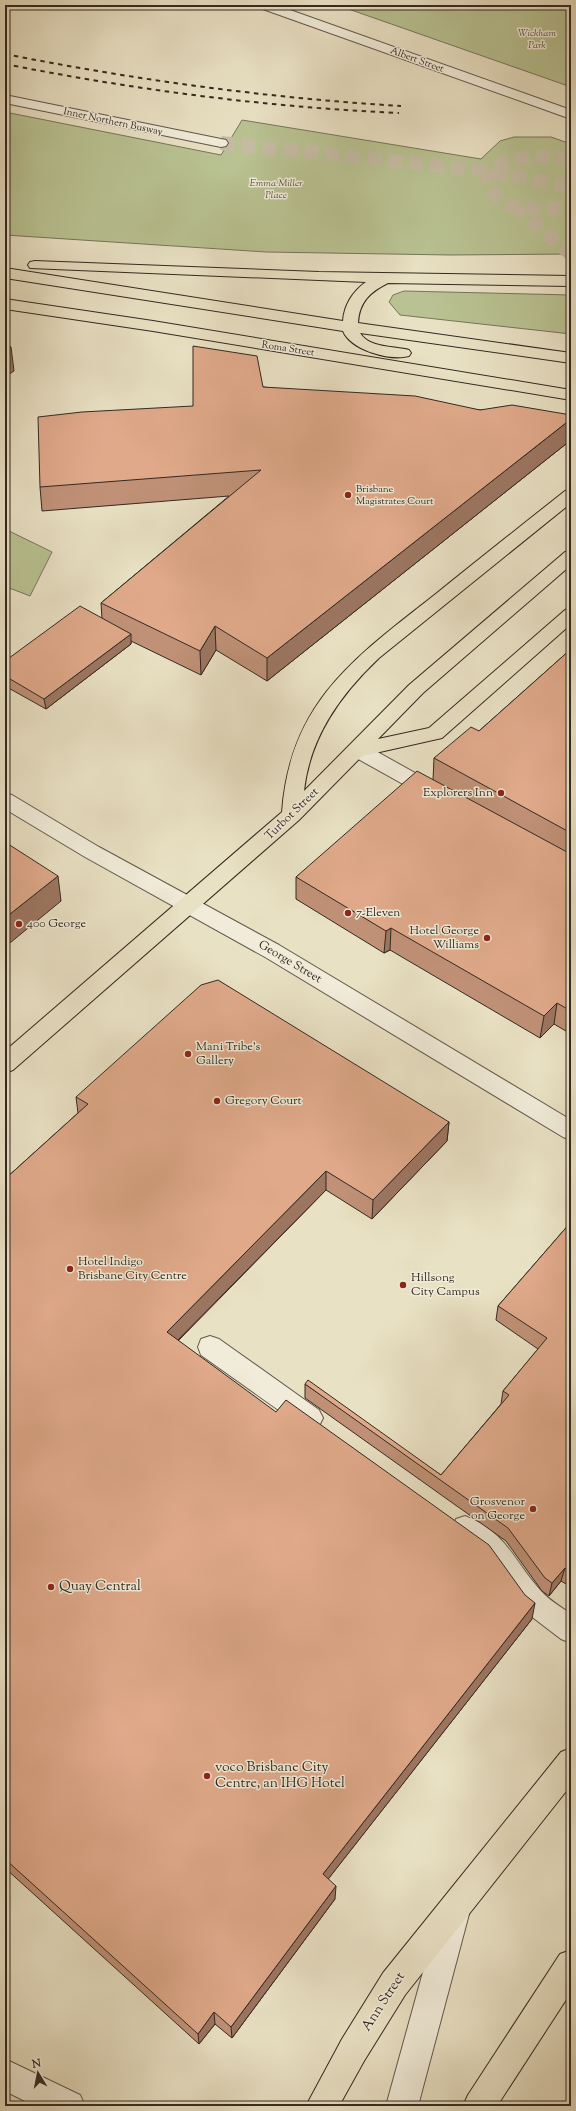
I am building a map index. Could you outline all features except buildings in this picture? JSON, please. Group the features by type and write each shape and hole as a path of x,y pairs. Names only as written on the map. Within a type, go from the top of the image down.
{"main road":[{"path":"5,263 160,272 384,279 571,281"},
{"path":"5,273 350,327 571,358"},
{"path":"384,279 366,290 355,301 350,327 353,337 364,344 483,367 504,375 526,388"},
{"name":"Roma Street","path":"5,304 153,326 571,395"},
{"path":"292,815 298,764 312,730 343,683 372,654 571,495"},
{"name":"Turbot Street","path":"5,1064 292,815 358,750 416,689 571,556"},
{"path":"358,750 435,733 571,614"},
{"name":"Ann Street","path":"322,2106 394,1984 571,1762"},
{"path":"479,2106 571,1965"}],"street":[{"name":"Albert Street","path":"264,5 571,115"},
{"name":"Inner Northern Busway","path":"5,99 140,128 221,142"},
{"path":"358,750 449,800"},
{"name":"George Street","path":"5,800 75,842 272,951 571,1131"},
{"path":"210,1347 327,1430"},
{"path":"444,1514 496,1551 532,1602 571,1630"},
{"name":"Ann Street","path":"402,2106 457,1905"},
{"path":"5,2075 69,2106"}],"green space":[{"name":"Wickham Park","path":"337,5 571,5 571,87"},
{"name":"Emma Miller Place","path":"5,112 221,155 242,120 481,159 500,141 514,137 551,137 571,144 571,254 451,255 266,252 5,235"},
{"path":"404,291 571,295 571,334 400,315 389,302 393,295"},
{"path":"5,529 52,552 30,596 12,589 5,589"}],"tunnel":[{"path":"221,143 488,171"},
{"path":"488,171 508,162 528,157 549,157 571,160"},
{"path":"488,171 571,187"},
{"path":"488,171 488,183 495,195 504,202 514,206"},
{"path":"514,206 537,209 571,207"},
{"path":"514,206 571,254"}],"railway":[{"path":"5,54 103,72 202,87 351,103 401,106"},
{"path":"5,64 103,82 201,96 250,102 399,113"}],"place":[{"name":"Brisbane Magistrates Court","path":"348,495"},
{"name":"Explorers Inn","path":"501,793"},
{"name":"7-Eleven","path":"348,913"},
{"name":"400 George","path":"19,924"},
{"name":"Hotel George Williams","path":"487,938"},
{"name":"Mani Tribe's Gallery","path":"188,1054"},
{"name":"Gregory Court","path":"217,1101"},
{"name":"Hotel Indigo Brisbane City Centre","path":"70,1269"},
{"name":"Hillsong City Campus","path":"403,1285"},
{"name":"Grosvenor on George","path":"533,1509"},
{"name":"Quay Central","path":"51,1587"},
{"name":"voco Brisbane City Centre, an IHG Hotel","path":"207,1776"}]}
